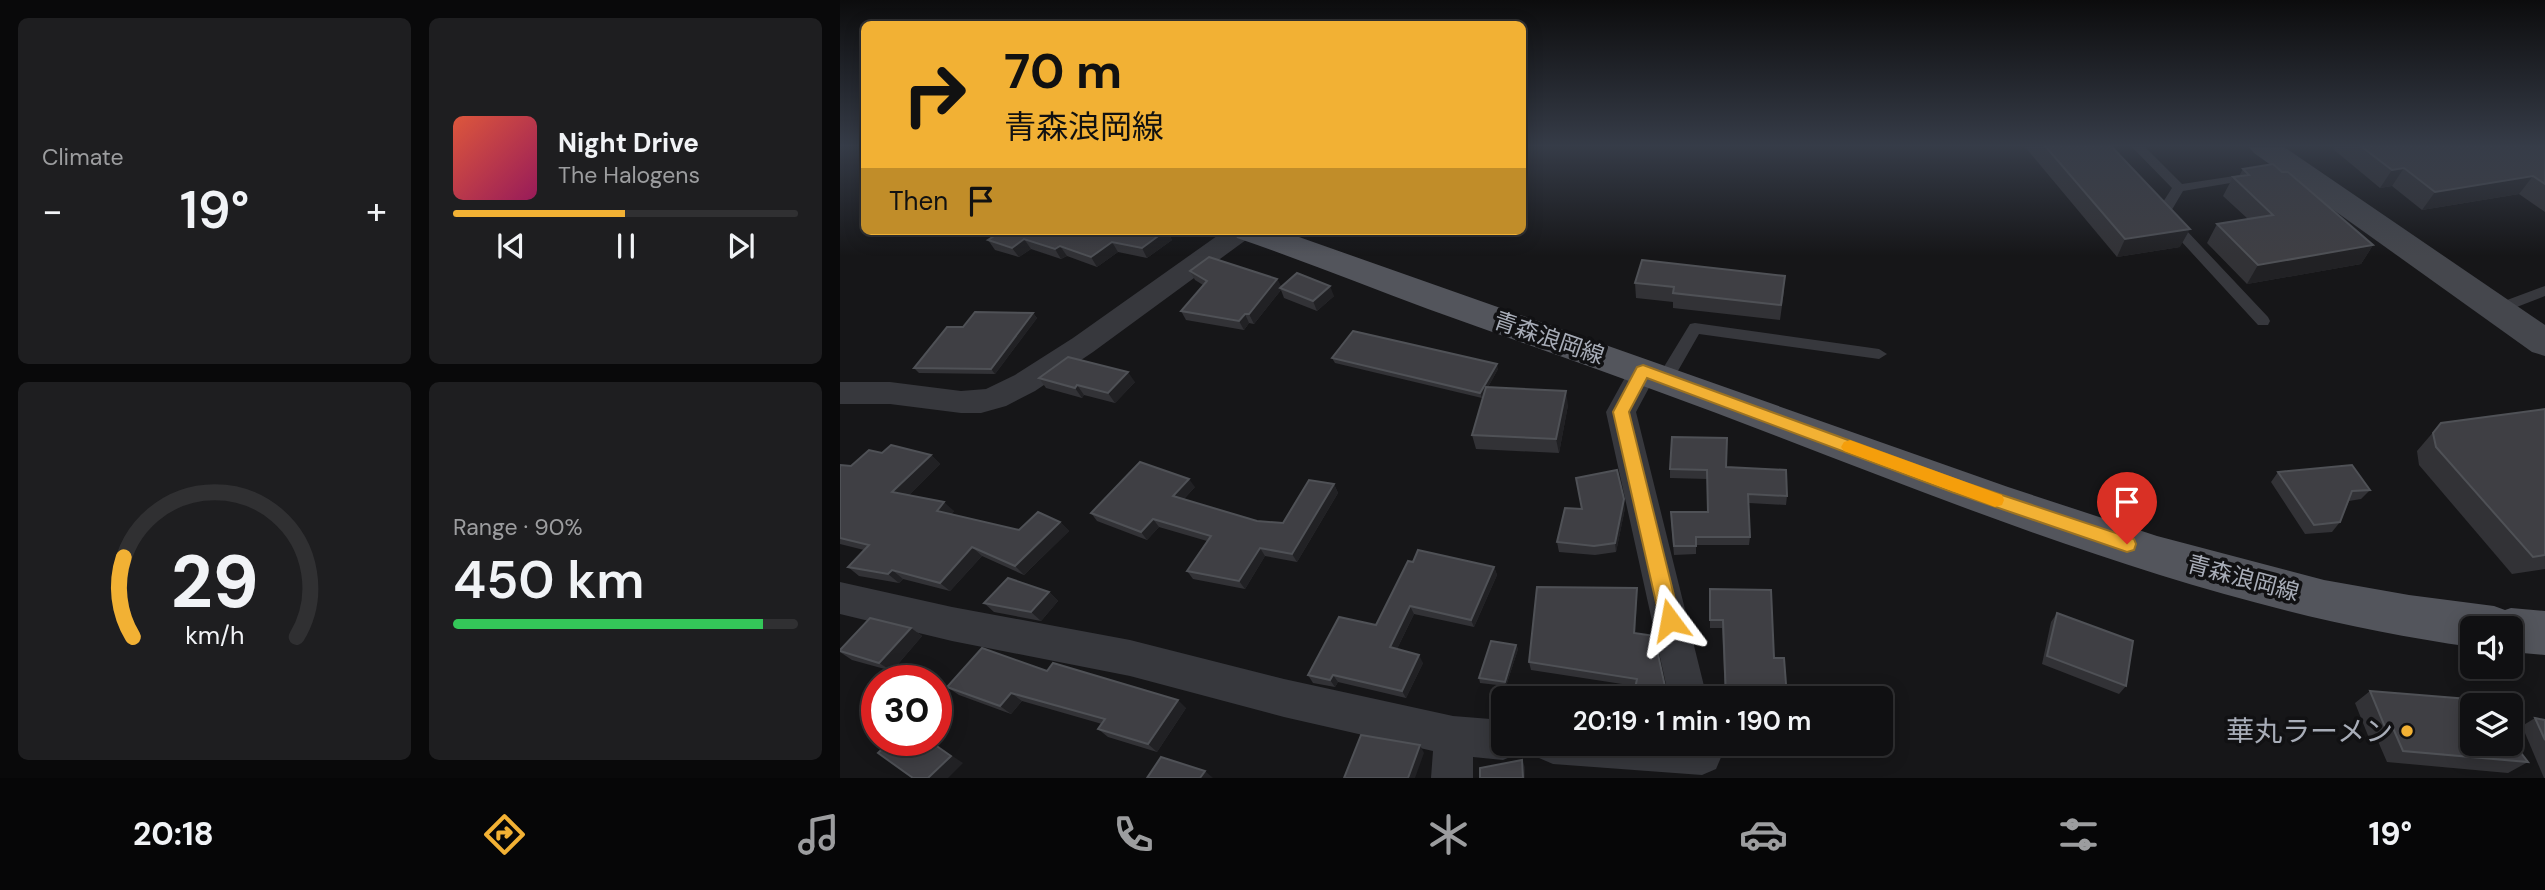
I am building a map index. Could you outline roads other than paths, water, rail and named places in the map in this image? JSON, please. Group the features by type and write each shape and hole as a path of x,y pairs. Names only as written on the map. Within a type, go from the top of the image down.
{"main road":[{"name":"青森浪岡線","path":"1260,235 1958,487 2218,573 2316,598 2460,623"},
{"path":"2523,631 2545,633"}],"street":[{"path":"2316,183 2545,343"},
{"path":"840,393 900,394 961,402 981,402 995,398 1025,383 1083,345 1235,235"},
{"path":"1654,375 1621,412 1685,686"},
{"path":"840,598 952,624 1130,659 1284,698 1453,736 1491,739"},
{"path":"1452,778 1453,736"},
{"path":"1673,756 1703,759"}],"lane":[{"path":"2174,183 2179,188"},
{"path":"2208,183 2179,188 2163,213 2263,321"},
{"path":"2496,310 2545,291"},
{"path":"1654,375 1695,328 1879,354"}],"place":[{"name":"華丸ラーメン","path":"2407,731"}]}
